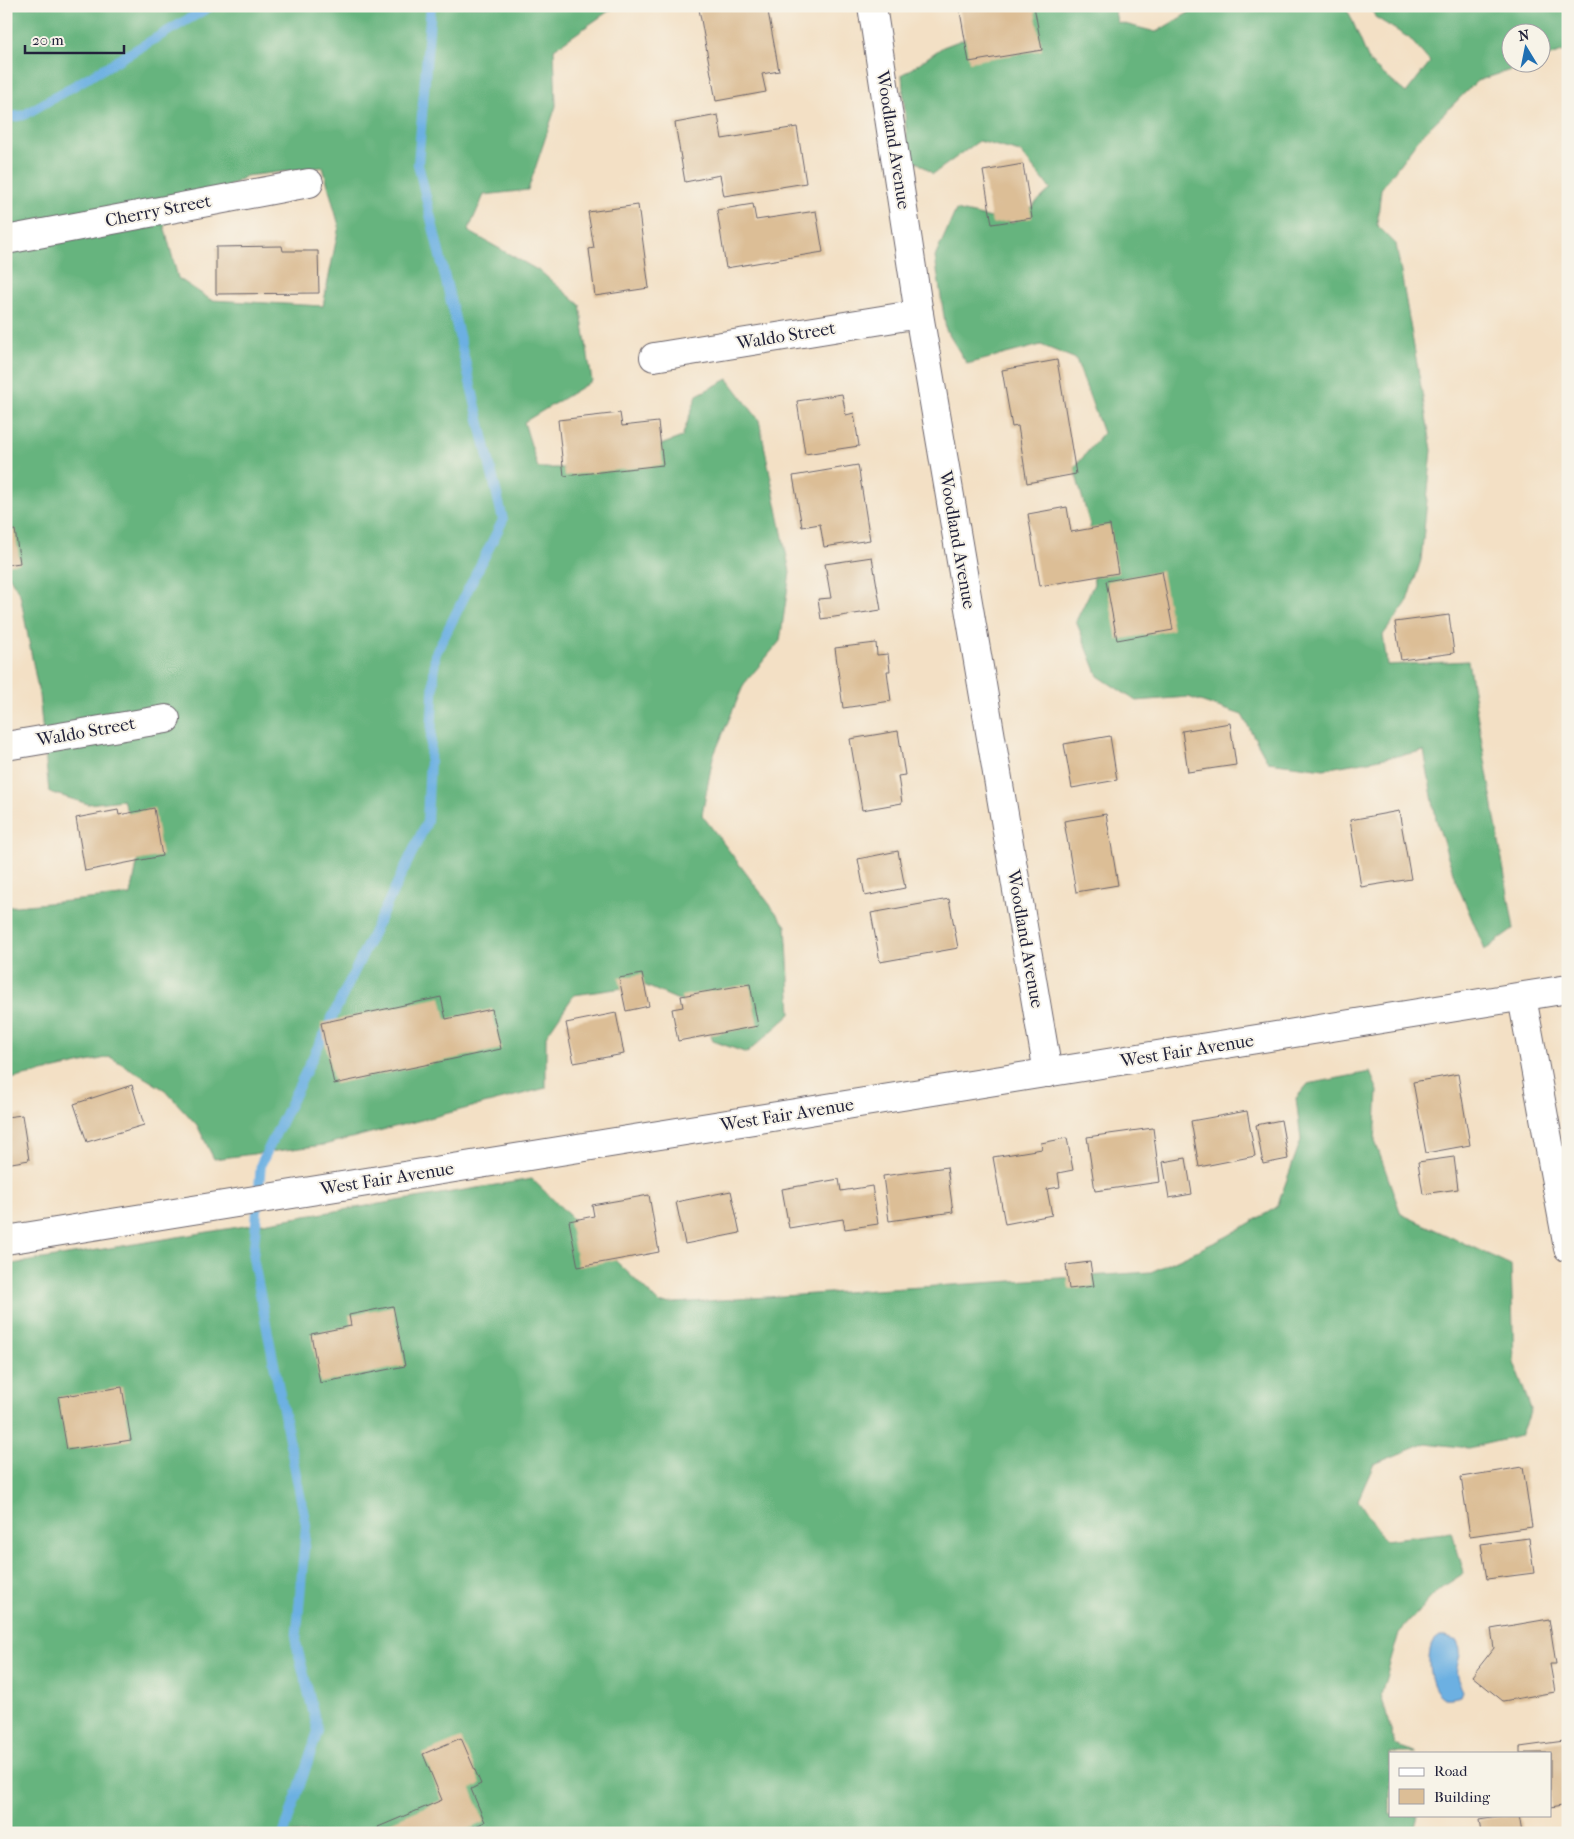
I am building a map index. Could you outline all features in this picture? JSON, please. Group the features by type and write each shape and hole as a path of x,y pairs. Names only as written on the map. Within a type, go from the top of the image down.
{"street":[{"name":"Woodland Avenue","path":"872,6 919,314 1048,1073"},
{"name":"Cherry Street","path":"6,240 309,183"},
{"name":"Waldo Street","path":"654,357 919,314"},
{"name":"Waldo Street","path":"6,746 166,719"},
{"name":"West Fair Avenue","path":"6,1240 1568,989"},
{"path":"1522,997 1568,1248"}],"green space":[{"path":"6,6 616,6 554,49 556,106 528,190 484,195 468,231 541,272 580,305 592,381 524,422 538,468 599,468 682,437 697,395 728,379 759,420 790,572 780,641 744,684 713,757 702,815 786,926 791,1014 747,1053 713,1041 699,1009 644,985 574,995 546,1036 546,1088 324,1145 214,1159 197,1125 165,1090 110,1057 6,1080 6,907 131,895 140,848 123,800 88,804 49,792 39,695 20,594 6,571","holes":["323,167 339,226 323,306 211,300 178,278 164,225 246,176"]},
{"path":"1019,6 1114,6 1117,22 1156,32 1190,12 1195,6 1344,6 1350,15 1370,63 1406,93 1430,62 1409,38 1375,17 1371,6 1568,6 1568,50 1552,56 1552,22 1502,22 1502,72 1504,72 1477,81 1420,137 1381,189 1377,225 1396,244 1432,450 1421,560 1408,601 1383,635 1387,665 1468,661 1514,929 1485,950 1455,879 1436,819 1424,751 1324,769 1268,762 1242,715 1188,697 1136,701 1098,676 1076,621 1094,584 1090,525 1074,468 1103,433 1076,359 1041,345 967,364 946,330 935,257 956,210 1013,223 1051,189 1020,152 979,141 933,174 908,155 902,75 943,47 1019,18"},
{"path":"1370,1072 1378,1091 1375,1141 1401,1214 1511,1265 1514,1363 1531,1409 1520,1436 1468,1448 1426,1443 1374,1464 1358,1500 1384,1540 1452,1532 1464,1573 1438,1590 1399,1633 1381,1695 1395,1745 1414,1752 1389,1752 1389,1816 1418,1816 1413,1833 6,1833 6,1265 532,1179 660,1304 1151,1272 1226,1237 1277,1207 1301,1140 1296,1098 1308,1084"}],"water":[{"path":"1439,1637 1446,1637 1457,1641 1459,1646 1460,1655 1457,1674 1463,1691 1461,1696 1445,1698 1435,1689 1432,1681 1429,1655 1433,1642"}],"building":[{"path":"712,6 767,6 779,71 762,74 766,92 716,101 699,9"},
{"path":"959,6 1034,6 1042,50 969,62"},
{"path":"718,115 722,139 797,127 806,183 724,196 720,175 685,182 675,123"},
{"path":"1023,164 1032,218 992,224 983,171"},
{"path":"753,204 756,220 816,211 823,252 726,268 717,210"},
{"path":"638,205 649,288 595,296 589,249 594,248 588,212"},
{"path":"282,246 283,251 318,251 319,293 216,294 216,247"},
{"path":"1057,360 1076,474 1027,483 1018,426 1012,427 1002,370"},
{"path":"842,394 846,415 854,413 859,446 805,454 797,401"},
{"path":"620,413 622,426 658,422 663,465 564,476 558,420"},
{"path":"858,465 870,540 824,547 820,524 802,527 793,476"},
{"path":"1067,507 1071,532 1110,525 1118,573 1040,586 1028,514"},
{"path":"15,530 20,563 6,565 6,531"},
{"path":"872,557 881,610 821,619 818,599 831,598 825,564"},
{"path":"1162,571 1173,630 1117,640 1106,581"},
{"path":"1449,615 1454,653 1401,660 1395,622"},
{"path":"876,643 877,655 888,654 890,671 887,671 891,701 843,708 835,648"},
{"path":"1230,723 1236,765 1188,772 1182,731"},
{"path":"898,731 905,775 898,776 902,803 862,810 850,739"},
{"path":"1110,736 1117,780 1072,788 1064,744"},
{"path":"154,808 162,856 85,871 76,818 118,810 119,815"},
{"path":"1399,811 1411,879 1361,887 1350,820"},
{"path":"1106,814 1118,885 1076,892 1064,821"},
{"path":"898,851 905,888 865,896 858,859"},
{"path":"949,899 958,948 880,962 871,913"},
{"path":"642,974 649,1006 626,1011 619,978"},
{"path":"750,984 758,1026 678,1041 672,1009 683,1007 681,996"},
{"path":"441,997 446,1019 492,1009 501,1049 334,1084 321,1023"},
{"path":"616,1013 624,1054 574,1063 566,1023"},
{"path":"1458,1074 1470,1145 1426,1153 1413,1082"},
{"path":"132,1085 144,1125 87,1142 74,1104"},
{"path":"1247,1111 1255,1156 1199,1167 1191,1121"},
{"path":"22,1115 29,1160 6,1164 6,1117"},
{"path":"1281,1120 1288,1159 1263,1164 1256,1125"},
{"path":"1153,1128 1160,1182 1095,1191 1087,1137"},
{"path":"1067,1138 1073,1170 1058,1173 1060,1187 1047,1189 1052,1215 1005,1224 993,1157 1042,1149 1041,1143"},
{"path":"1454,1157 1458,1189 1423,1194 1418,1162"},
{"path":"1186,1158 1192,1194 1169,1198 1163,1162"},
{"path":"947,1167 953,1212 889,1221 883,1176"},
{"path":"839,1179 841,1191 872,1186 878,1224 845,1229 843,1219 789,1228 782,1189"},
{"path":"731,1191 740,1233 685,1244 676,1202"},
{"path":"649,1195 659,1252 578,1267 569,1221 594,1216 592,1205"},
{"path":"1090,1262 1094,1286 1069,1289 1066,1265"},
{"path":"393,1306 405,1366 320,1383 311,1334 351,1326 349,1315"},
{"path":"122,1387 131,1440 67,1450 58,1397"},
{"path":"1523,1467 1532,1527 1470,1536 1461,1477"},
{"path":"1529,1538 1534,1573 1487,1579 1481,1544"},
{"path":"1549,1619 1556,1664 1550,1664 1555,1692 1503,1701 1472,1676 1494,1648 1491,1629"},
{"path":"461,1738 481,1784 471,1789 485,1822 459,1833 381,1833 378,1827 442,1800 423,1754"},
{"path":"1564,1741 1568,1767 1568,1805 1552,1808 1552,1752 1520,1752 1520,1747"},
{"path":"1504,1816 1519,1816 1522,1833 1481,1833 1479,1820"}],"waterway":[{"path":"6,118 24,115 211,6"},
{"path":"284,1833 318,1731 296,1643 306,1525 253,1258 261,1164 427,822 435,655 503,520 418,164 431,6"}]}
